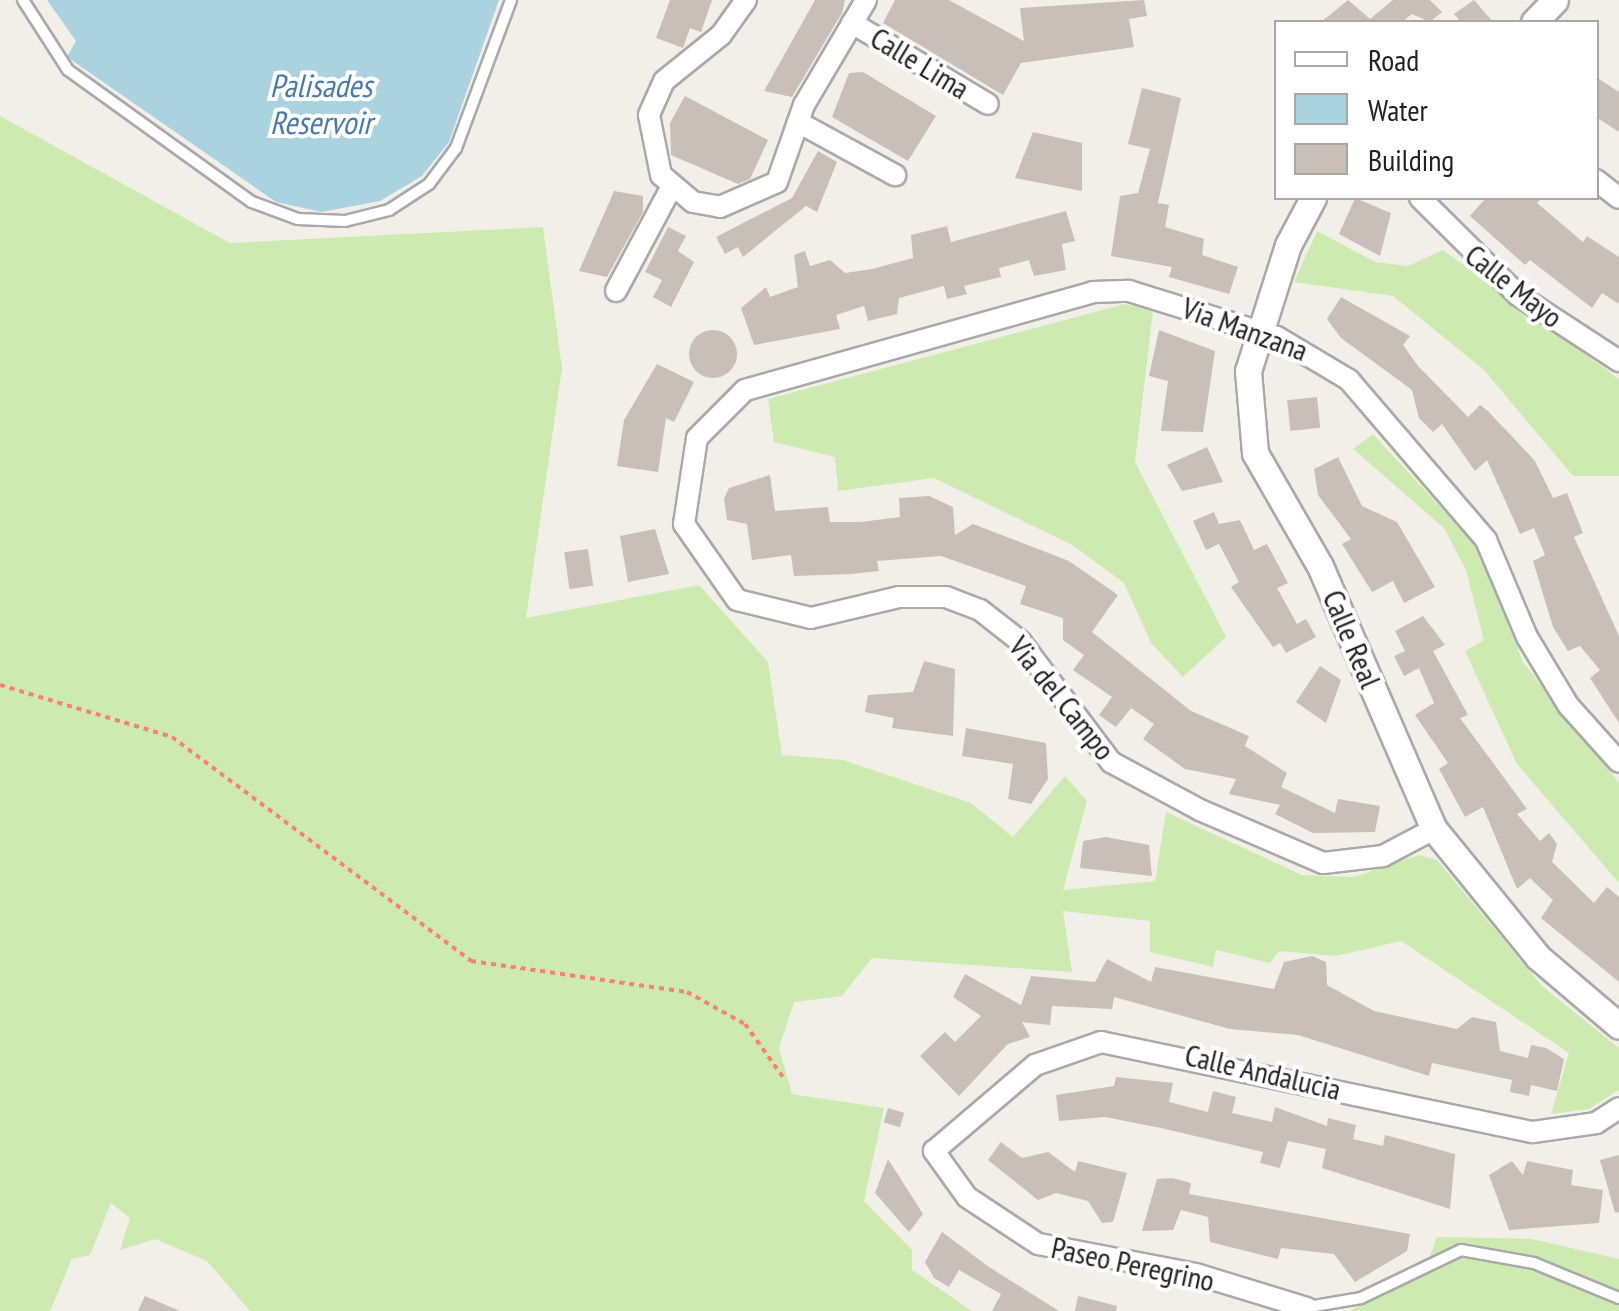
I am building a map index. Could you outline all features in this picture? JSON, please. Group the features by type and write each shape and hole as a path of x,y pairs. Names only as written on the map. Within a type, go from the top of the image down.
{"street":[{"path":"746,0 722,35 664,81 652,105 650,150 671,188 720,207 762,194 789,164 798,122 866,0"},
{"path":"1536,20 1554,0"},
{"name":"Calle Lima","path":"852,23 988,104"},
{"path":"798,122 895,175"},
{"path":"1599,182 1619,198"},
{"path":"616,291 671,188"},
{"name":"Calle Real","path":"1312,200 1258,331 1248,371 1255,452 1320,566 1434,829 1538,957 1619,1026"},
{"name":"Calle Mayo","path":"1422,200 1518,295 1619,362"},
{"name":"Via Manzana","path":"698,438 745,390 1093,292 1129,290 1258,331 1317,354 1349,380 1486,540 1527,637 1568,705 1619,762"},
{"name":"Via del Campo","path":"698,438 684,524 737,600 810,618 899,596 946,597 980,610 1021,642 1111,762 1200,810 1323,863 1383,856 1434,829"},
{"name":"Calle Andalucia","path":"934,1151 1035,1065 1102,1042 1532,1132 1596,1124 1619,1108"},
{"name":"Paseo Peregrino","path":"934,1151 967,1197 1038,1244 1196,1274 1306,1308"}],"lane":[{"path":"23,0 68,70 252,202 298,219 345,220 389,210 429,184 456,148 511,0"},
{"path":"1306,1308 1361,1298 1461,1250 1534,1263 1619,1298"}],"path":[{"path":"0,685 172,736 471,961 687,992 746,1024 784,1077"}],"green space":[{"path":"0,116 230,243 543,227 562,368 526,618 699,585 768,662 782,755 843,760 971,803 1013,837 1065,776 1087,801 1063,890 1155,881 1166,812 1302,875 1354,877 1419,855 1437,860 1542,986 1619,1048 1619,1090 1589,1109 1551,1114 1569,1053 1401,941 1336,956 1279,951 1270,963 1216,950 1213,967 1150,952 1150,921 1063,911 1072,972 872,958 842,996 794,1002 779,1048 792,1094 884,1108 864,1201 912,1250 912,1270 972,1311 250,1311 207,1261 155,1239 120,1250 130,1218 111,1203 90,1255 72,1259 50,1311 0,1311"},
{"path":"1317,231 1375,262 1408,266 1443,250 1619,379 1619,476 1573,476 1484,370 1393,296 1294,282"},
{"path":"1125,304 1153,311 1135,462 1226,637 1183,677 1151,643 1124,583 1074,546 934,478 838,491 835,457 774,442 768,399"},
{"path":"1373,434 1479,549 1523,662 1619,783 1619,883 1517,764 1465,651 1484,640 1466,570 1444,528 1353,449"},
{"path":"1437,1237 1532,1239 1619,1259 1619,1311 1350,1311 1426,1267"}],"water":[{"name":"Palisades Reservoir","path":"47,0 499,0 449,142 422,176 380,201 322,212 276,202 67,57 76,41"}],"building":[{"path":"670,0 712,0 701,32 690,28 683,48 656,38"},
{"path":"815,0 845,0 842,13 792,97 764,91"},
{"path":"895,0 949,0 1024,41 1020,8 1144,0 1147,16 1129,19 1134,47 1021,63 1003,95 883,23"},
{"path":"1348,0 1370,19 1393,0 1430,0 1442,12 1432,20 1412,14 1404,20 1323,20"},
{"path":"1474,0 1491,20 1459,20 1454,14"},
{"path":"863,72 936,116 908,161 832,117 849,73"},
{"path":"1599,79 1619,92 1619,132 1599,119"},
{"path":"1142,88 1181,98 1158,203 1169,205 1165,227 1204,239 1202,255 1238,267 1229,294 1169,277 1172,267 1111,256 1120,196 1138,193 1150,149 1128,144"},
{"path":"685,96 768,140 750,179 738,184 671,155 670,123"},
{"path":"1033,132 1082,143 1082,191 1015,178"},
{"path":"818,151 837,162 817,212 806,206 743,257 738,247 725,254 716,237 792,198"},
{"path":"614,191 643,196 643,212 607,277 579,271"},
{"path":"1354,200 1391,213 1380,256 1339,234"},
{"path":"1484,200 1540,200 1537,203 1583,242 1587,236 1619,257 1619,304 1602,293 1592,308 1530,260 1525,265 1470,216"},
{"path":"1066,211 1075,241 1062,244 1066,270 1034,276 1029,260 999,268 1001,277 964,286 967,294 947,299 944,286 899,298 897,314 868,321 864,306 836,315 840,329 754,345 741,308 766,287 770,297 798,287 794,255 805,251 810,266 830,260 845,273 872,269 913,258 911,235 947,226 951,242"},
{"path":"668,227 686,236 678,251 694,262 671,307 653,297 662,280 645,272"},
{"path":"1341,297 1410,336 1403,345 1418,366 1468,417 1480,405 1488,411 1535,461 1553,498 1567,493 1583,533 1574,537 1619,636 1619,723 1590,678 1600,670 1580,646 1568,651 1553,627 1533,561 1545,555 1534,528 1520,534 1487,460 1475,471 1442,424 1433,432 1419,418 1412,390 1341,338 1327,319"},
{"path":"713,330 730,337 737,354 730,371 713,378 696,371 689,354 696,337"},
{"path":"1159,330 1215,351 1203,432 1161,431 1168,381 1149,376"},
{"path":"657,364 694,382 674,422 666,418 658,472 617,466 624,420"},
{"path":"1317,397 1320,428 1290,431 1287,400"},
{"path":"1207,447 1223,482 1182,491 1167,465"},
{"path":"1338,457 1362,506 1397,522 1435,587 1404,603 1393,581 1372,592 1342,544 1351,539 1318,495 1314,469"},
{"path":"770,475 775,511 828,507 830,522 861,522 900,517 899,498 929,496 953,507 955,535 973,524 1069,561 1118,595 1092,632 1191,711 1249,736 1245,746 1287,773 1281,787 1335,813 1338,799 1380,806 1375,832 1313,833 1275,814 1280,805 1229,794 1236,779 1185,769 1143,739 1154,724 1131,708 1116,727 1099,715 1112,697 1073,670 1084,655 1063,640 1063,618 1020,604 1026,586 941,556 877,561 879,571 794,576 791,555 752,560 747,524 727,520 724,499 729,488"},
{"path":"1214,512 1219,524 1240,520 1254,550 1267,544 1288,583 1277,588 1297,624 1306,619 1316,637 1286,653 1280,643 1273,647 1231,587 1239,582 1219,544 1206,550 1193,521"},
{"path":"655,529 669,574 628,582 620,536"},
{"path":"588,549 593,586 569,589 564,552"},
{"path":"1423,616 1445,645 1433,651 1468,715 1460,718 1527,809 1517,814 1540,841 1549,833 1557,844 1552,862 1594,903 1607,887 1619,897 1619,982 1541,918 1553,900 1530,878 1517,889 1483,807 1465,817 1439,769 1448,763 1415,715 1434,703 1419,668 1404,676 1394,656 1405,651 1395,631"},
{"path":"924,661 955,669 953,736 892,728 894,718 865,712 868,695 913,692"},
{"path":"1320,666 1341,680 1326,723 1296,702"},
{"path":"966,728 1046,743 1048,779 1031,804 1008,799 1013,764 962,756"},
{"path":"1106,837 1149,845 1152,876 1080,868 1083,841"},
{"path":"1312,956 1326,962 1327,985 1374,1011 1457,1029 1472,1017 1496,1022 1500,1051 1528,1058 1531,1045 1546,1048 1564,1059 1557,1091 1531,1085 1529,1096 1510,1092 1512,1080 1432,1063 1429,1076 1298,1035 1230,1029 1114,997 1112,1009 1052,1006 1050,1025 1022,1022 1030,1037 1008,1044 959,1096 920,1056 945,1032 955,1042 981,1016 953,997 965,974 1021,1005 1031,976 1095,982 1107,959 1151,982 1155,967 1274,989 1284,962"},
{"path":"1116,1077 1173,1083 1169,1102 1208,1112 1213,1091 1236,1097 1232,1113 1272,1122 1275,1107 1327,1126 1328,1118 1356,1125 1353,1139 1383,1146 1385,1135 1455,1154 1450,1209 1322,1168 1326,1149 1288,1141 1280,1168 1260,1163 1263,1152 1161,1128 1105,1117 1059,1121 1056,1095 1114,1086"},
{"path":"888,1108 904,1113 900,1127 884,1122"},
{"path":"1001,1142 1022,1158 1048,1152 1075,1172 1078,1161 1127,1173 1113,1222 1102,1223 1088,1201 1056,1193 1038,1200 988,1160"},
{"path":"1619,1155 1619,1212 1615,1213 1600,1160"},
{"path":"888,1159 923,1214 909,1232 875,1193"},
{"path":"1512,1161 1523,1175 1527,1161 1573,1170 1571,1185 1603,1190 1599,1223 1509,1230 1489,1175"},
{"path":"1157,1179 1191,1183 1189,1194 1410,1234 1407,1251 1355,1282 1334,1254 1281,1248 1278,1259 1210,1242 1208,1217 1181,1210 1173,1230 1142,1231"},
{"path":"942,1232 1059,1311 992,1311 1001,1294 959,1270 949,1287 934,1278 925,1262"},
{"path":"145,1296 180,1311 138,1311"},
{"path":"1078,1296 1117,1306 1116,1311 1075,1311"}]}
